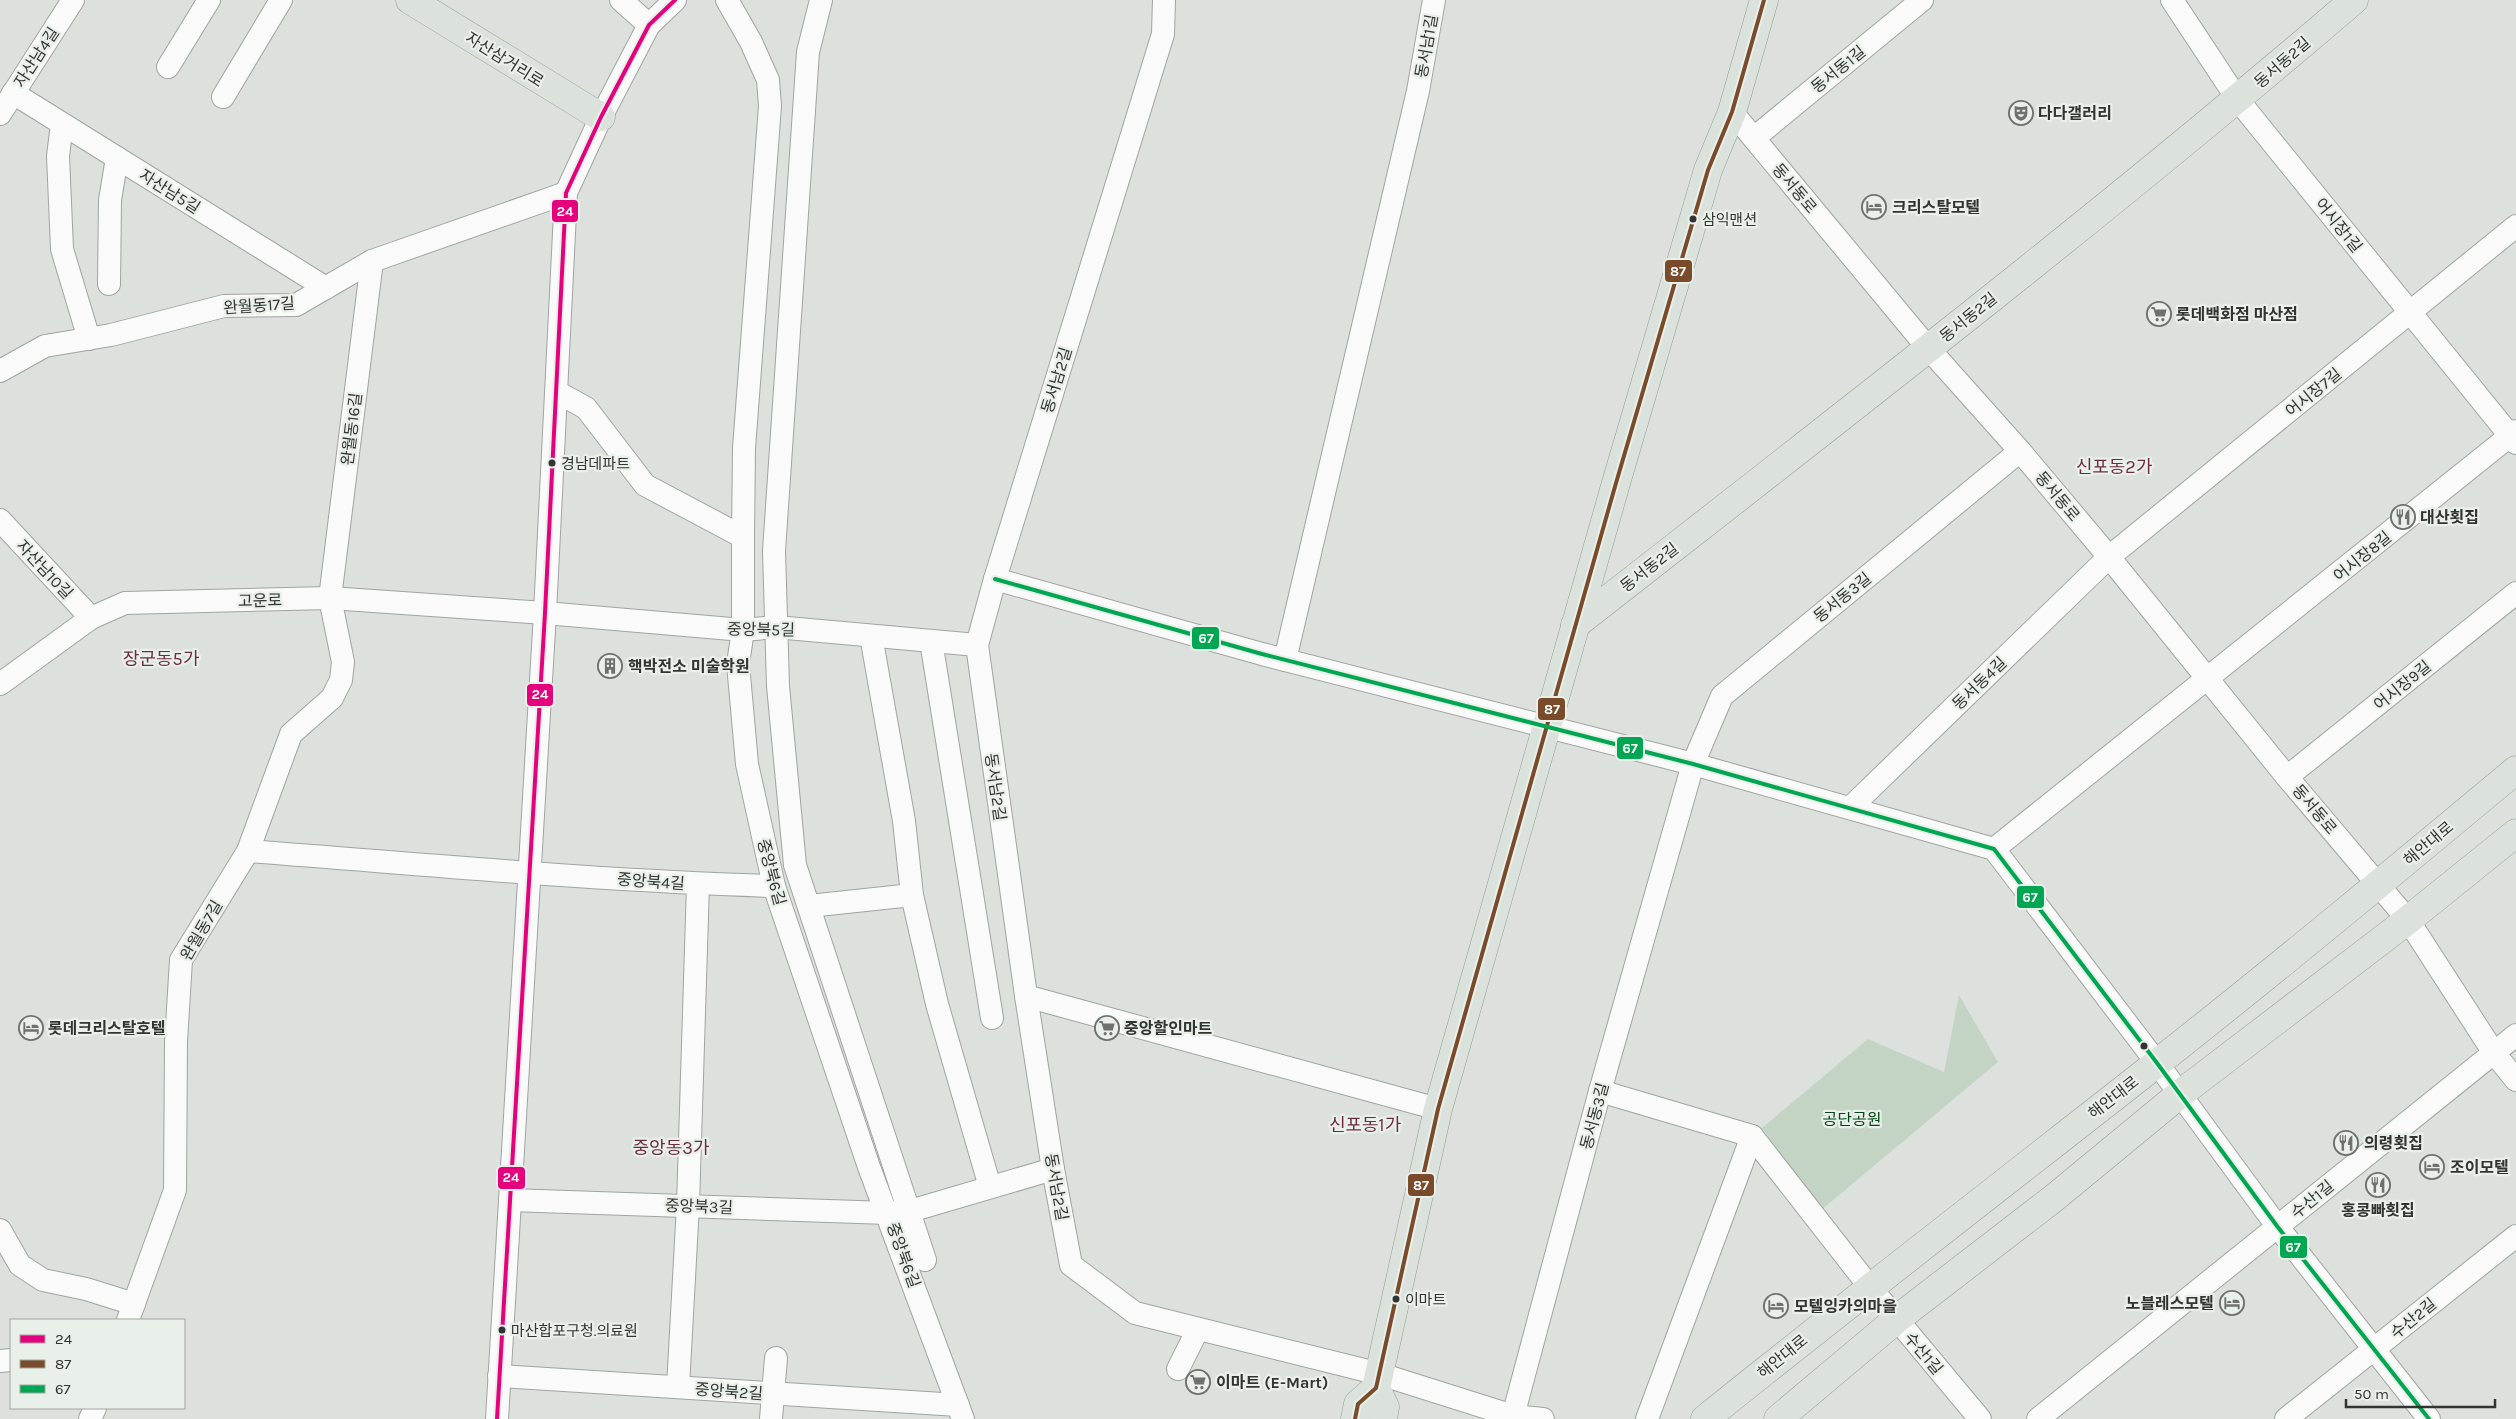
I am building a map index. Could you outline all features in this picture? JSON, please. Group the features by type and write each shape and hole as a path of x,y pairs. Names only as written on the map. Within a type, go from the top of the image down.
{"main road":[{"name":"자산삼거리로","path":"410,0 601,117"},
{"path":"1383,1419 1385,1407 1378,1381 1438,1109 1575,626 1708,170 1732,112 1764,0"},
{"name":"동서동2길","path":"1575,626 1928,348 2238,100 2354,0"},
{"name":"해안대로","path":"1705,1419 1869,1286 2157,1063 2379,885 2516,770"},
{"path":"1778,1419 1897,1319 2054,1198 2180,1094 2408,920 2516,833"},
{"path":"1355,1419 1358,1404 1378,1381"}],"street":[{"name":"자산남4길","path":"0,114 73,0"},
{"path":"168,68 209,0"},
{"path":"223,97 281,0"},
{"path":"621,0 649,25"},
{"path":"497,1419 545,613 566,193 601,117 649,25 675,0"},
{"name":"중앙북6길","path":"727,0 751,42 768,80 770,106 744,448 743,630 738,664 747,764 774,886 869,1167 898,1211 961,1412"},
{"path":"821,0 807,62 774,552 778,686 795,865 809,906 898,1211 925,1260"},
{"name":"동서남2길","path":"1164,0 1163,34 994,578 977,645 1026,996 1053,1169 1071,1266 1135,1313 1198,1329 1378,1381"},
{"name":"동서남1길","path":"1285,660 1418,91 1434,0"},
{"name":"동서동1길","path":"1754,138 1922,0"},
{"name":"어시장1길","path":"2172,0 2238,100 2410,313 2514,437"},
{"name":"자산남5길","path":"13,93 326,288"},
{"name":"동서동로","path":"1732,112 1928,348 2020,451 2109,557 2207,680 2408,920 2494,1053 2516,1080"},
{"path":"62,124 58,156 58,201 62,249 89,338"},
{"path":"109,284 110,200 117,158"},
{"name":"완월동17길","path":"0,371 45,346 89,338 224,306 296,304 372,261 566,193"},
{"name":"어시장7길","path":"2109,557 2516,226"},
{"name":"완월동16길","path":"330,598 372,261"},
{"path":"557,392 586,408 645,485 743,537"},
{"name":"어시장8길","path":"1994,849 2514,437"},
{"name":"동서동3길","path":"1513,1416 1600,1091 1694,764 1722,696 2020,451"},
{"name":"자산남10길","path":"0,520 91,618"},
{"name":"동서동4길","path":"1850,808 2109,557"},
{"path":"994,578 1285,660 1694,764 1994,849 2157,1063 2277,1226 2429,1419"},
{"name":"어시장9길","path":"2287,777 2516,594"},
{"name":"고운로","path":"0,684 91,618 125,603 330,598 545,613"},
{"name":"완월동7길","path":"131,1312 175,1190 176,1042 181,960 248,851 292,734 332,698 341,680 342,662 330,598"},
{"name":"중앙북5길","path":"545,613 743,630 776,627 977,645"},
{"path":"870,636 904,821 912,895 937,1004 990,1188"},
{"path":"931,641 992,1018"},
{"name":"중앙북4길","path":"248,851 529,873 698,884 774,886"},
{"path":"678,1388 688,1205 698,884"},
{"path":"809,906 912,895"},
{"path":"1026,996 1438,1109"},
{"name":"수산1길","path":"2038,1419 2516,1035"},
{"path":"1600,1091 1752,1136 1647,1419"},
{"name":"수산1길","path":"1752,1136 1869,1286 1980,1419"},
{"name":"중앙북3길","path":"510,1200 898,1211 990,1188 1053,1169"},
{"path":"0,1230 20,1266 43,1280 86,1289 131,1312"},
{"name":"수산2길","path":"2286,1419 2516,1236"},
{"path":"1178,1369 1198,1329"},
{"path":"771,1419 776,1358"},
{"name":"중앙북2길","path":"499,1376 773,1393 961,1412"},
{"path":"1378,1381 1513,1416 1544,1419"}],"green space":[{"name":"공단공원","path":"1959,995 1998,1062 1820,1211 1762,1128 1868,1039 1944,1072"}],"transit line":[{"name":"24","path":"497,1419 545,613 566,193 601,117 649,25 675,0"},
{"name":"87","path":"1355,1419 1358,1404 1376,1388 1438,1109 1616,483 1708,170 1732,112 1764,0"},
{"name":"67","path":"995,579 1262,654 1693,764 1994,849 2157,1063 2277,1226 2429,1419"}],"place":[{"name":"다다갤러리","path":"2021,113"},
{"name":"크리스탈모텔","path":"1874,207"},
{"name":"삼익맨션","path":"1693,219"},
{"name":"롯데백화점 마산점","path":"2159,314"},
{"name":"경남데파트","path":"552,463"},
{"name":"대산횟집","path":"2403,517"},
{"name":"핵박전소 미술학원","path":"610,666"},
{"name":"롯데크리스탈호텔","path":"31,1028"},
{"name":"중앙할인마트","path":"1107,1028"},
{"name":"의령횟집","path":"2346,1143"},
{"name":"조이모텔","path":"2432,1167"},
{"name":"홍콩빠횟집","path":"2378,1185"},
{"name":"이마트","path":"1396,1299"},
{"name":"노블레스모텔","path":"2232,1303"},
{"name":"모텔잉카의마을","path":"1776,1306"},
{"name":"마산합포구청.의료원","path":"502,1330"},
{"name":"이마트 (E-Mart)","path":"1198,1382"}],"district":[{"name":"신포동2가","path":"2114,467"},
{"name":"장군동5가","path":"161,659"},
{"name":"신포동1가","path":"1365,1125"},
{"name":"중앙동3가","path":"671,1148"}]}
